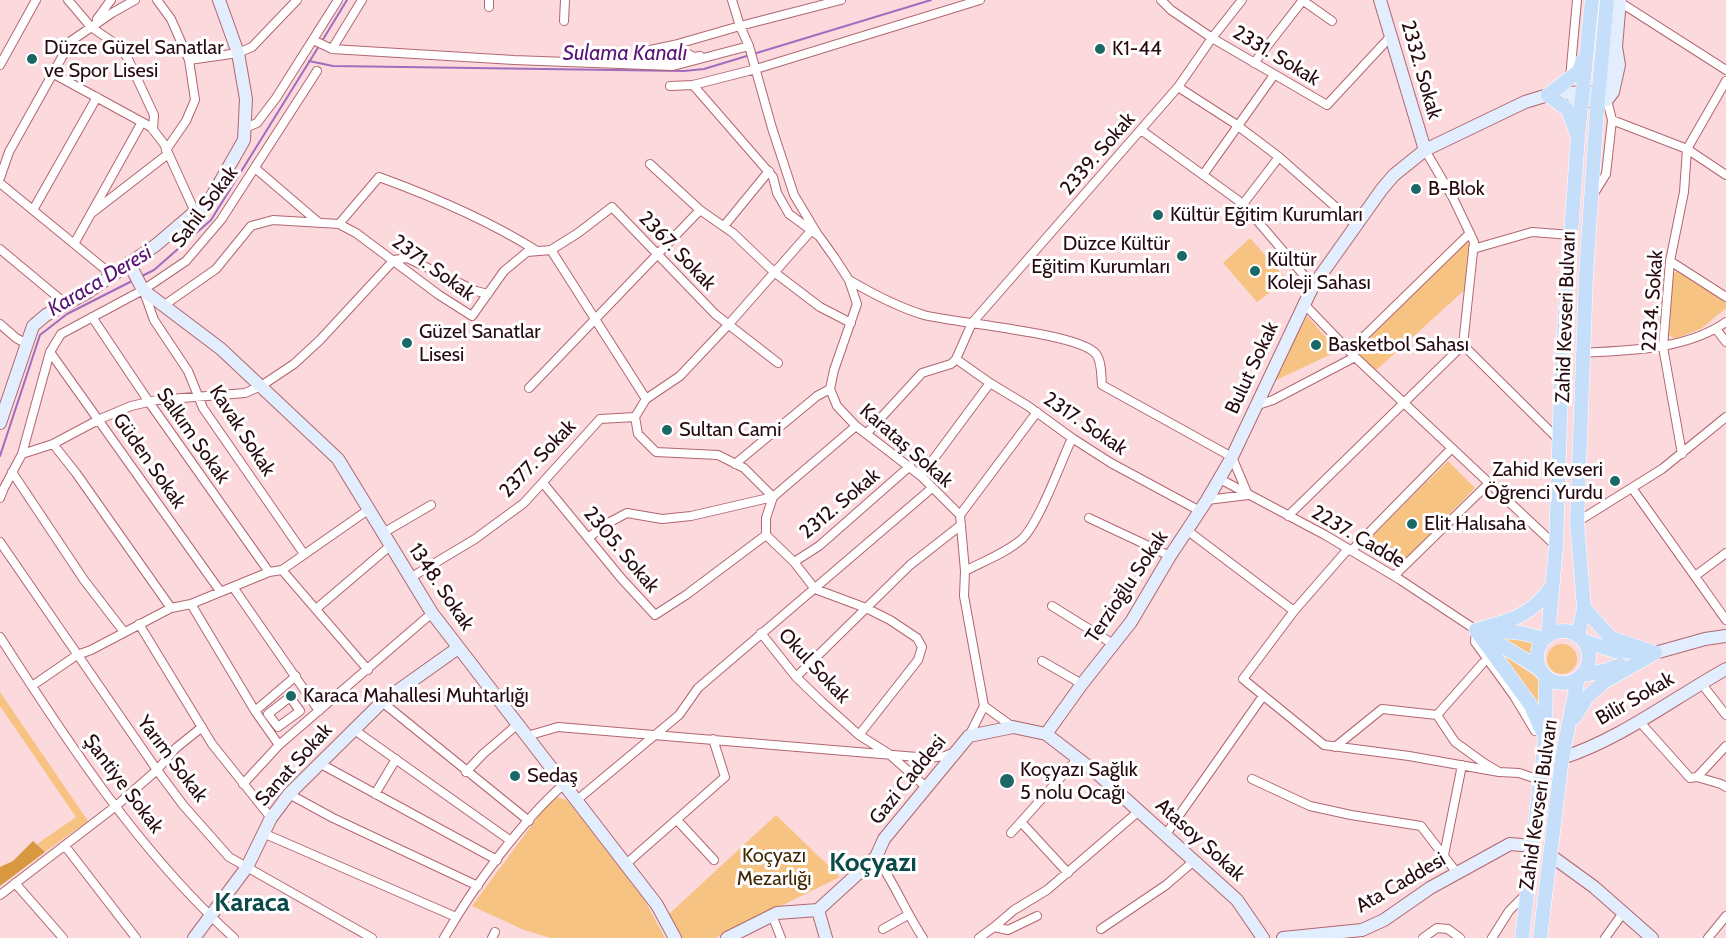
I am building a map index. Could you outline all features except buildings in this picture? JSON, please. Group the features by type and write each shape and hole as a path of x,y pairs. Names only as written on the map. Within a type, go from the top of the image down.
{"main road":[{"name":"Zahid Kevseri Bulvarı","path":"1581,639 1584,608 1578,522 1591,198 1601,98 1616,1"},
{"name":"Zahid Kevseri Bulvarı","path":"1546,637 1556,546 1562,360 1578,136 1587,47 1588,3"},
{"path":"1578,136 1568,110 1548,95 1579,70 1587,47"},
{"path":"1476,630 1514,620 1544,598 1552,585"},
{"path":"1584,608 1611,638 1655,653"},
{"path":"1476,630 1546,637 1563,632 1616,651 1655,653"},
{"path":"1476,630 1543,673 1563,683 1655,653"},
{"path":"1476,630 1530,704 1540,735"},
{"path":"1543,673 1538,658 1539,650 1546,637"},
{"path":"1580,677 1589,662 1589,655 1581,639"},
{"path":"1568,731 1587,697 1604,682 1655,653"},
{"name":"Zahid Kevseri Bulvarı","path":"1522,938 1540,780 1543,673"},
{"name":"Zahid Kevseri Bulvarı","path":"1540,938 1563,758 1580,677"}],"street":[{"path":"0,65 36,0"},
{"path":"68,0 91,27 120,47 128,59 154,115 153,130"},
{"path":"91,27 111,0"},
{"path":"0,178 3,162 71,41 135,0"},
{"path":"91,214 167,152 186,121 195,100 189,60 171,19 157,0"},
{"path":"0,423 4,394 33,326 46,315 156,245 211,198 244,140 246,99 238,53 219,0"},
{"path":"189,60 238,53 252,47 297,0"},
{"path":"245,128 257,123 276,98 338,0"},
{"path":"332,49 362,0"},
{"path":"564,21 565,0"},
{"path":"732,0 749,45 772,128 794,195 849,280 857,304 834,370 830,389 817,396 735,464"},
{"path":"650,50 841,0"},
{"path":"670,86 693,85 980,0"},
{"name":"2331. Sokak","path":"1161,0 1171,10 1212,38 1327,105 1391,36"},
{"name":"2339. Sokak","path":"956,358 972,323 1178,87 1242,0"},
{"path":"1254,63 1303,0 1332,21"},
{"name":"2332. Sokak","path":"1380,0 1425,150"},
{"path":"1570,79 1576,0"},
{"path":"1591,198 1606,174 1612,120 1601,98 1609,58 1616,47 1616,1"},
{"path":"1616,1 1726,70"},
{"path":"313,39 332,49 514,60 673,66 749,45"},
{"path":"674,45 693,57 749,45"},
{"name":"Sahil Sokak","path":"0,498 22,454 50,352 61,334 143,290 186,261 221,220 317,71"},
{"path":"52,73 153,130 167,152 195,212"},
{"path":"1203,175 1274,75"},
{"path":"1687,149 1726,81"},
{"path":"693,85 769,171 777,193 789,214 810,232 819,236"},
{"path":"1178,87 1238,126 1279,157 1356,225"},
{"path":"1548,95 1601,98"},
{"name":"Bulut Sokak","path":"1232,457 1303,303 1371,202 1394,175 1425,150 1525,102 1548,95"},
{"path":"33,210 97,97"},
{"path":"1612,120 1687,149 1726,175"},
{"path":"74,244 142,122"},
{"path":"1141,130 1243,204 1313,286"},
{"name":"2234. Sokak","path":"1682,454 1663,347 1670,261 1684,192 1687,149"},
{"path":"1288,516 1463,345 1474,242 1453,198 1425,150"},
{"path":"1243,204 1279,157"},
{"path":"650,164 700,210 733,233 774,272 820,307 851,323"},
{"path":"255,168 318,222"},
{"path":"724,226 769,171"},
{"path":"339,224 379,177 424,194 508,233 537,251"},
{"path":"0,183 112,275"},
{"name":"2367. Sokak","path":"551,250 612,207 715,314 778,363"},
{"path":"529,388 700,210"},
{"name":"2371. Sokak","path":"163,306 216,269 251,226 273,220 339,224 356,233 439,295 472,316 504,272 527,252 551,250"},
{"path":"773,497 744,468 718,455 656,452 638,434 635,417 646,399 680,376 810,232"},
{"path":"1473,249 1532,232 1571,235"},
{"path":"1256,406 1273,400 1352,354 1470,233"},
{"path":"0,249 66,304"},
{"path":"551,250 646,399"},
{"path":"22,454 53,444 100,419 131,406 199,396 245,393 261,386 294,364 320,340 394,260 407,258 476,291 488,294"},
{"path":"1670,261 1726,297"},
{"path":"129,263 143,290"},
{"path":"849,280 879,298 924,315 1024,331 1084,346 1096,354 1100,365 1102,386 1232,457 1248,495 1207,500"},
{"name":"1348. Sokak","path":"143,290 221,349 338,459 432,613 657,905 675,938"},
{"name":"Kavak Sokak","path":"143,290 154,320 188,371 203,408 304,554"},
{"path":"1303,303 1352,354 1556,546"},
{"name":"Salkım Sokak","path":"92,317 269,572"},
{"path":"1583,353 1663,347 1716,329 1726,322"},
{"path":"0,324 27,344"},
{"path":"1716,329 1726,342"},
{"path":"1463,345 1560,441"},
{"name":"Güden Sokak","path":"50,352 100,419 220,591"},
{"path":"867,433 922,373 943,368 956,358"},
{"name":"2317. Sokak","path":"956,358 1111,463 1200,511"},
{"path":"921,476 990,383"},
{"name":"Karataş Sokak","path":"830,389 837,406 856,426 910,466 960,515 965,571 964,597 984,706"},
{"path":"960,515 1037,412"},
{"name":"2377. Sokak","path":"410,578 483,533 524,503 600,419 635,417"},
{"path":"1578,522 1682,454 1726,417"},
{"path":"588,538 608,523 627,513 662,519 691,516 773,497 856,426"},
{"path":"965,571 1006,551 1024,537 1038,514 1072,438"},
{"path":"53,444 171,608"},
{"path":"1452,448 1350,550 1294,611 1243,680 1324,746 1519,773 1540,780"},
{"name":"Terzioğlu Sokak","path":"1046,734 1131,622 1232,457"},
{"name":"2312. Sokak","path":"773,497 766,518 766,535 794,562 819,546 910,466"},
{"path":"12,472 84,580 124,632"},
{"name":"2237. Cadde","path":"1220,479 1350,550 1476,630"},
{"name":"2305. Sokak","path":"543,483 655,615 687,596 766,535"},
{"path":"1394,576 1489,483"},
{"path":"761,633 932,488"},
{"path":"1632,488 1726,620"},
{"path":"383,533 431,505"},
{"path":"32,686 77,655 171,608 191,604 269,572 282,570 368,510"},
{"path":"1089,518 1170,556"},
{"path":"796,677 910,565 961,525"},
{"path":"1188,531 1294,611"},
{"name":"Yarım Sokak","path":"0,542 157,770 183,805 229,857 368,937"},
{"path":"316,609 390,546"},
{"path":"1695,576 1726,553"},
{"path":"794,562 815,589 866,608 917,638 922,647 918,660 859,735"},
{"path":"282,570 368,670"},
{"path":"233,587 320,711"},
{"path":"191,604 255,711 269,723 278,727 300,711 296,704 290,697 268,714 269,723 279,746"},
{"path":"1052,606 1113,644"},
{"path":"243,784 279,746 432,613"},
{"path":"139,624 212,744 271,818"},
{"name":"Okul Sokak","path":"577,800 679,715 698,688 761,633 796,677 859,735 889,754 926,787"},
{"path":"1655,653 1705,639 1726,636"},
{"name":"Şantiye Sokak","path":"0,637 116,806 175,879 234,938"},
{"name":"Sanat Sokak","path":"194,938 247,867 271,818 289,795 382,702 458,648"},
{"path":"1042,661 1082,684"},
{"path":"1437,715 1483,663"},
{"name":"Bilir Sokak","path":"1563,758 1583,751 1639,721 1726,669"},
{"path":"255,711 296,676"},
{"path":"1701,683 1726,715"},
{"path":"296,704 308,694"},
{"path":"274,695 281,705"},
{"path":"1166,834 1263,696"},
{"path":"382,702 529,821"},
{"path":"969,736 984,706 1013,727"},
{"path":"1335,747 1382,709 1437,715"},
{"path":"1437,715 1455,742 1499,772"},
{"path":"290,718 298,730"},
{"path":"1639,721 1690,778 1697,777 1726,787"},
{"path":"466,772 518,724"},
{"path":"0,895 116,806 157,770 176,748 202,727"},
{"path":"527,736 558,727 929,758 956,752"},
{"name":"Gazi Caddesi","path":"818,910 876,857 885,839 969,736 1013,727 1046,734"},
{"path":"353,729 511,841"},
{"name":"Atasoy Sokak","path":"1046,734 1078,758 1166,834 1237,900 1263,938"},
{"path":"626,864 726,777 712,739"},
{"path":"1697,777 1726,746"},
{"path":"1011,833 1078,758"},
{"path":"375,794 396,759"},
{"path":"319,763 497,860"},
{"path":"1444,855 1462,765"},
{"path":"1252,778 1310,806 1421,826 1457,873"},
{"path":"444,938 456,917 511,841 564,784"},
{"path":"289,795 478,886"},
{"path":"979,938 1014,910 1047,890 1139,811"},
{"path":"677,820 714,861"},
{"path":"1021,822 1068,873"},
{"path":"263,833 456,917"},
{"name":"Ata Caddesi","path":"1283,938 1335,936 1362,930 1384,920 1430,888 1510,844 1533,846"},
{"path":"65,846 136,938"},
{"path":"1550,855 1594,887 1652,938"},
{"path":"876,857 891,878 908,915 923,938"},
{"path":"1101,928 1166,885 1194,861"},
{"path":"15,883 63,938"},
{"path":"1492,938 1509,911 1528,893"},
{"path":"727,938 777,913 818,910 826,938"},
{"path":"1605,938 1623,913"},
{"path":"772,915 781,938"},
{"path":"883,930 908,915"},
{"path":"994,927 1008,930 1036,916"},
{"path":"1708,938 1726,917"},
{"path":"1423,938 1437,928 1448,929 1460,938"}],"green space":[{"path":"1470,233 1474,242 1469,286 1373,373 1349,351"},
{"name":"Kültür Koleji Sahası","path":"1250,238 1287,280 1257,302 1223,263"},
{"path":"1678,270 1726,302 1726,308 1702,328 1675,339 1669,335 1673,274"},
{"path":"1307,316 1338,351 1272,382"},
{"name":"Elit Halısaha","path":"1448,461 1475,488 1398,566 1370,539 1427,481 1434,488 1428,481"},
{"path":"1504,637 1536,643 1532,657 1503,639"},
{"path":"1562,644 1573,648 1577,659 1573,670 1562,674 1551,670 1547,659 1551,648"},
{"path":"1497,651 1539,680 1540,712"},
{"path":"0,692 88,821 45,852 37,844 76,817 0,706"},
{"path":"556,797 567,800 644,899 665,938 551,938 524,930 472,906 540,814"},
{"name":"Koçyazı Mezarlığı","path":"776,815 840,877 715,938 680,938 668,915"}],"shaded area":[{"path":"33,841 45,852 0,886 0,867 13,861"}],"waterway":[{"name":"Karaca Deresi","path":"322,41 347,0"},
{"name":"Sulama Kanalı","path":"309,61 333,66 684,71 704,69 931,0"},
{"name":"Karaca Deresi","path":"142,276 154,270 211,220 319,46"},
{"name":"Karaca Deresi","path":"0,456 40,335 67,314 134,280"}],"place":[{"name":"K1-44","path":"1100,49"},
{"name":"Düzce Güzel Sanatlar ve Spor Lisesi","path":"32,59"},
{"name":"B-Blok","path":"1416,189"},
{"name":"Kültür Eğitim Kurumları","path":"1158,215"},
{"name":"Düzce Kültür Eğitim Kurumları","path":"1182,256"},
{"name":"Kültür Koleji Sahası","path":"1255,271"},
{"name":"Güzel Sanatlar Lisesi","path":"407,343"},
{"name":"Basketbol Sahası","path":"1316,345"},
{"name":"Sultan Cami","path":"667,430"},
{"name":"Zahid Kevseri Öğrenci Yurdu","path":"1615,481"},
{"name":"Elit Halısaha","path":"1412,524"},
{"name":"Karaca Mahallesi Muhtarlığı","path":"291,696"},
{"name":"Sedaş","path":"515,776"},
{"name":"Koçyazı Sağlık 5 nolu Ocağı","path":"1007,781"}],"district":[{"name":"Koçyazı","path":"873,863"},
{"name":"Karaca","path":"252,903"}]}
